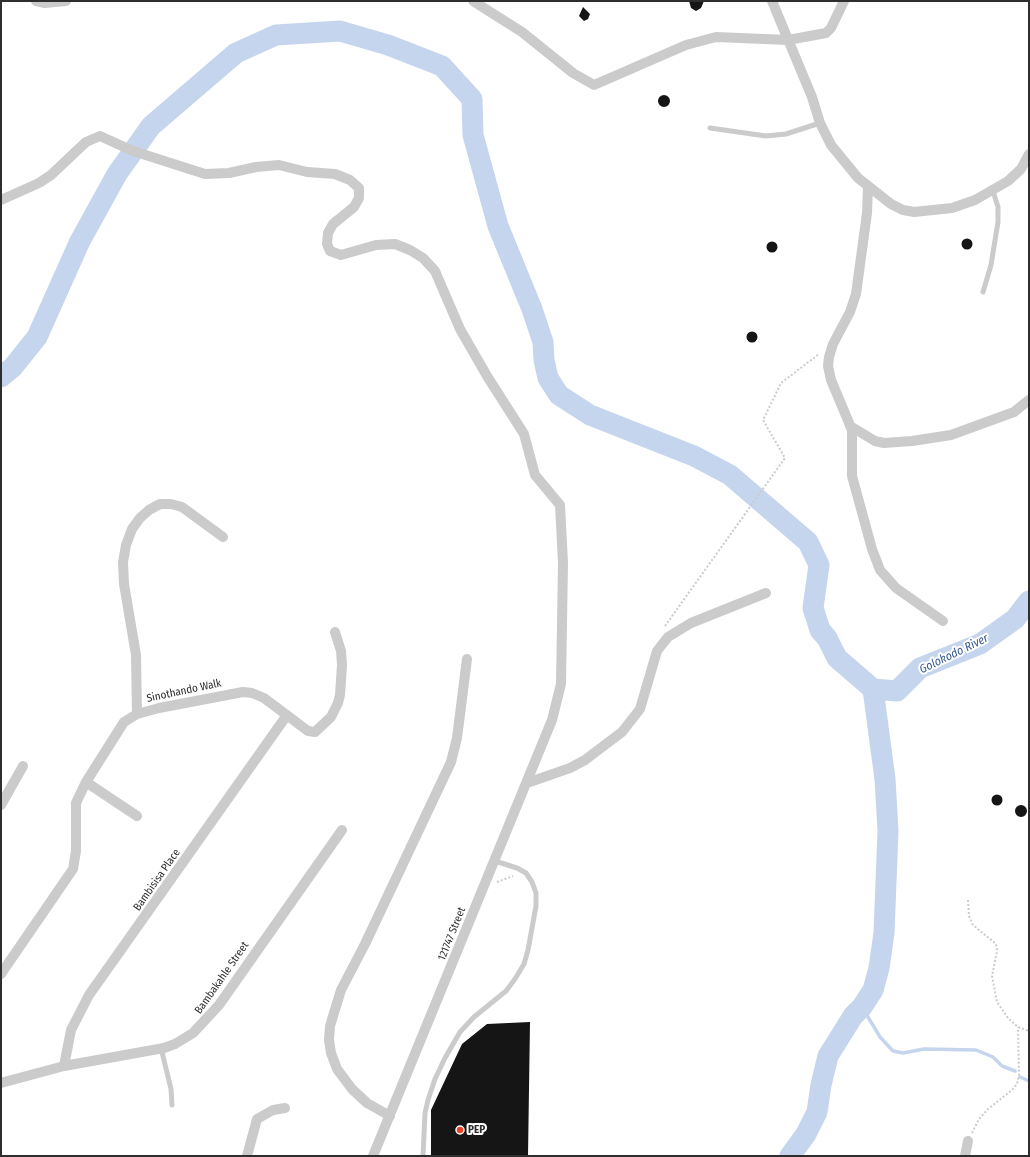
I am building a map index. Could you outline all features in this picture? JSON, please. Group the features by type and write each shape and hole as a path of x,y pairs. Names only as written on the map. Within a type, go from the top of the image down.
{"street":[{"path":"36,1 45,4 66,1"},
{"path":"473,1 522,32 573,73 594,85 686,45 716,37 788,40 826,33 831,28 844,1"},
{"path":"772,1 812,97 820,123 831,145 858,178 891,204 903,210 914,212 952,208 976,200 1008,182 1021,169 1029,154"},
{"name":"121747 Street","path":"1,200 39,183 51,175 86,142 100,136 133,151 205,174 229,173 256,167 279,165 308,172 335,174 350,180 359,188 359,198 354,207 333,224 328,233 327,244 330,251 341,255 376,245 395,244 410,250 423,258 435,271 460,329 487,376 524,434 535,475 560,505 563,564 561,684 552,720 482,894 373,1156"},
{"path":"868,186 867,213 856,294 850,312 833,344 828,357 831,380 850,426 853,442 850,467 872,549 880,570 896,588 943,621"},
{"path":"850,426 875,441 884,443 912,442 951,435 1014,412 1029,400"},
{"path":"137,714 136,655 124,584 123,562 126,545 132,529 148,510 160,504 171,504 182,506 223,537"},
{"path":"527,783 575,765 622,732 640,709 657,652 668,637 691,623 766,593"},
{"name":"Sinothando Walk","path":"1,974 73,869 76,851 76,803 86,782 118,730 129,717 194,700 243,692 258,695 312,732 319,730 331,718 338,703 342,665 341,651 335,632"},
{"path":"390,1116 367,1102 352,1089 337,1069 331,1053 330,1026 341,990 365,944 451,762 457,738 467,659"},
{"name":"Bambisisa Place","path":"64,1066 71,1030 89,995 287,715"},
{"path":"1,805 23,766"},
{"path":"86,782 137,816"},
{"name":"Bambakahle Street","path":"1,1083 64,1066 161,1048 185,1039 202,1026 210,1017 342,830"},
{"path":"247,1156 257,1119 273,1110 286,1108"},
{"path":"965,1156 968,1141"}],"lane":[{"path":"710,128 766,136 786,134 820,123"},
{"path":"983,292 991,265 998,222 998,208 993,191"},
{"path":"423,1156 425,1113 435,1079 445,1058 460,1032 474,1017 506,991 524,964 536,906 536,893 532,882 526,873 517,868 495,861"},
{"path":"161,1048 172,1105"}],"path":[{"path":"667,623 785,458 763,420 781,383 833,344"},
{"path":"482,894 494,883 504,878 526,873"},
{"path":"968,900 969,916 974,925 996,944 997,951 992,976 997,1002 1008,1018 1018,1027 1029,1032"},
{"path":"968,1141 979,1119 1017,1084 1020,1059 1018,1027"}],"building":[{"path":"689,1 704,1 701,8 696,11 691,8"},
{"path":"583,7 590,14 588,19 584,21 579,16"},
{"path":"664,95 668,97 670,101 668,105 664,107 660,105 658,101 660,97"},
{"path":"967,238 971,240 973,244 971,248 967,250 963,248 961,244 963,240"},
{"path":"772,241 776,243 778,247 776,251 772,253 768,251 766,247 768,243"},
{"path":"752,331 756,333 758,337 756,341 752,343 748,341 746,337 748,333"},
{"path":"997,794 1001,796 1003,800 1001,804 997,806 993,804 991,800 993,796"},
{"path":"1021,805 1025,807 1027,811 1025,815 1021,817 1017,815 1015,811 1017,807"},
{"path":"530,1022 528,1156 431,1156 431,1110 462,1044 487,1024"}],"waterway":[{"path":"1,377 13,367 37,337 80,241 117,174 151,126 236,53 276,35 340,31 388,45 442,66 472,99 473,135 498,226 532,309 543,342 544,360 548,378 559,395 590,415 694,456 730,475 808,542 819,565 813,608 820,630 827,638 837,658 873,689 885,779 888,831 884,933 879,968 873,990 862,1007 853,1016 828,1056 821,1085 817,1112 806,1134 790,1156"},
{"name":"Golokodo River","path":"873,689 897,691 920,668 980,644 1015,619 1029,601"},
{"path":"862,1007 880,1037 893,1051 903,1053 924,1049 976,1050 993,1057 1002,1066 1015,1071"},
{"path":"1020,1077 1029,1081"}],"place":[{"name":"PEP","path":"460,1130"}]}
